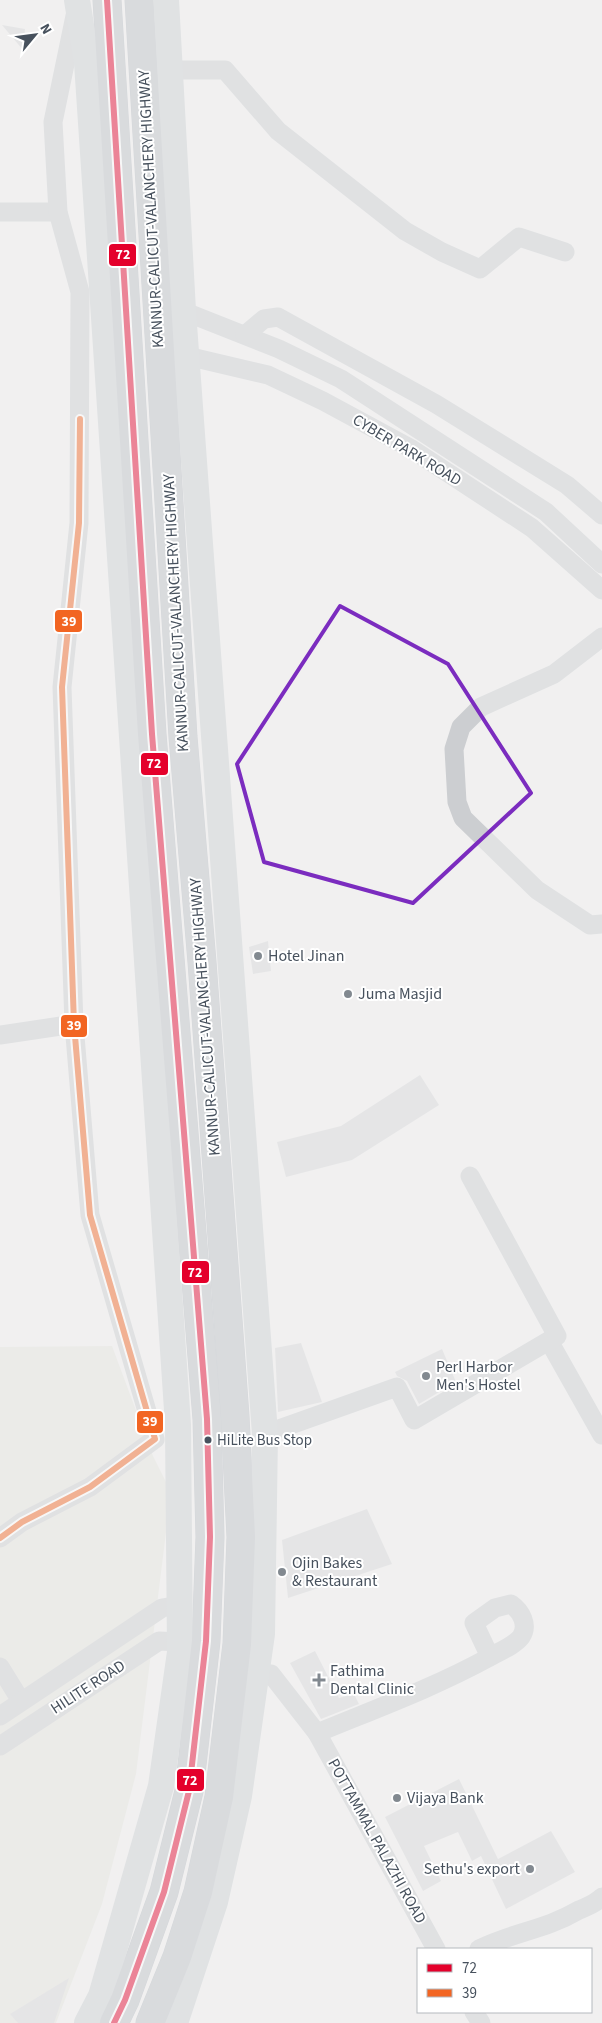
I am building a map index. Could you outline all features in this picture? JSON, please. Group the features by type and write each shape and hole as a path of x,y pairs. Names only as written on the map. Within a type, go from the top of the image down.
{"highway":[{"path":"107,0 152,734 207,1420 210,1537 206,1641 190,1791 164,1892 125,2000 114,2023"},
{"name":"KANNUR-CALICUT-VALANCHERY HIGHWAY","path":"140,0 183,737 234,1406 241,1537 237,1644 219,1797 198,1892 177,1957 150,2023"}],"street":[{"path":"166,0 183,311 244,1175 265,1434 262,1634 239,1796 216,1902 175,2023"},
{"path":"0,1538 22,1522 90,1487 155,1439 90,1215 74,1024 62,688 80,523 80,292 58,212 53,122 77,3"},
{"path":"77,3 87,63 178,1425 180,1605 180,1642 161,1786 104,1987 87,2023"},
{"path":"171,70 225,70 278,131 405,232 442,252 480,269 519,237 565,252"},
{"path":"0,212 58,212"},
{"path":"183,311 280,349 341,379 546,512 602,564"},
{"path":"245,335 264,319 278,317 436,404 567,485 602,515"},
{"name":"CYBER PARK ROAD","path":"187,356 268,375 323,401 410,448 532,528 602,590"},
{"path":"602,637 554,674 481,707 461,727 454,748 457,802 463,818 537,890 590,925 602,924"},
{"path":"0,1034 74,1024"},
{"path":"265,1434 397,1386 414,1420 556,1336 470,1176"},
{"path":"549,1341 602,1435"},
{"path":"0,1716 162,1608 180,1605"},
{"name":"HILITE ROAD","path":"0,1746 159,1640 180,1642"},
{"path":"317,1733 414,1695 490,1657"},
{"path":"0,1666 21,1701"},
{"name":"POTTAMMAL PALAZHI ROAD","path":"256,1676 271,1674 317,1733 435,1948"},
{"path":"481,1948 495,1941 553,1925 596,1903 602,1897"}],"highlighted area":[{"path":"340,606 448,664 531,793 413,903 264,862 237,764"}],"shaded area":[{"path":"112,1346 153,1456 171,1492 136,1774 102,1904 56,2023 0,2023 0,1347"}],"building":[{"path":"2,25 25,29 23,50"},
{"path":"268,941 271,971 253,974 249,947"},
{"path":"420,1075 439,1105 352,1160 286,1177 277,1142 341,1126"},
{"path":"301,1343 322,1402 278,1412 275,1348"},
{"path":"442,1349 456,1382 419,1404 407,1381 397,1376 395,1372"},
{"path":"367,1509 392,1564 288,1598 282,1540"},
{"path":"315,1651 339,1698 354,1694 359,1704 321,1719 290,1663"},
{"path":"459,1779 498,1859 551,1831 575,1872 506,1909 481,1856 472,1861 458,1832 424,1846 441,1881 423,1891 385,1817"},
{"path":"69,1978 54,2023 18,2023 10,2014"}],"transit line":[{"name":"72","path":"107,0 152,734 207,1419 210,1537 206,1641 189,1791 164,1892 125,2000 114,2023"},
{"name":"39","path":"0,1538 22,1522 90,1487 155,1439 90,1215 74,1024 62,687 79,523 80,419"}],"place":[{"name":"Hotel Jinan","path":"258,956"},
{"name":"Juma Masjid","path":"348,994"},
{"name":"Perl Harbor Men's Hostel","path":"426,1376"},
{"name":"HiLite Bus Stop","path":"208,1440"},
{"name":"Ojin Bakes & Restaurant","path":"282,1572"},
{"name":"Fathima Dental Clinic","path":"319,1680"},
{"name":"Vijaya Bank","path":"397,1798"},
{"name":"Sethu's export","path":"530,1869"}]}
